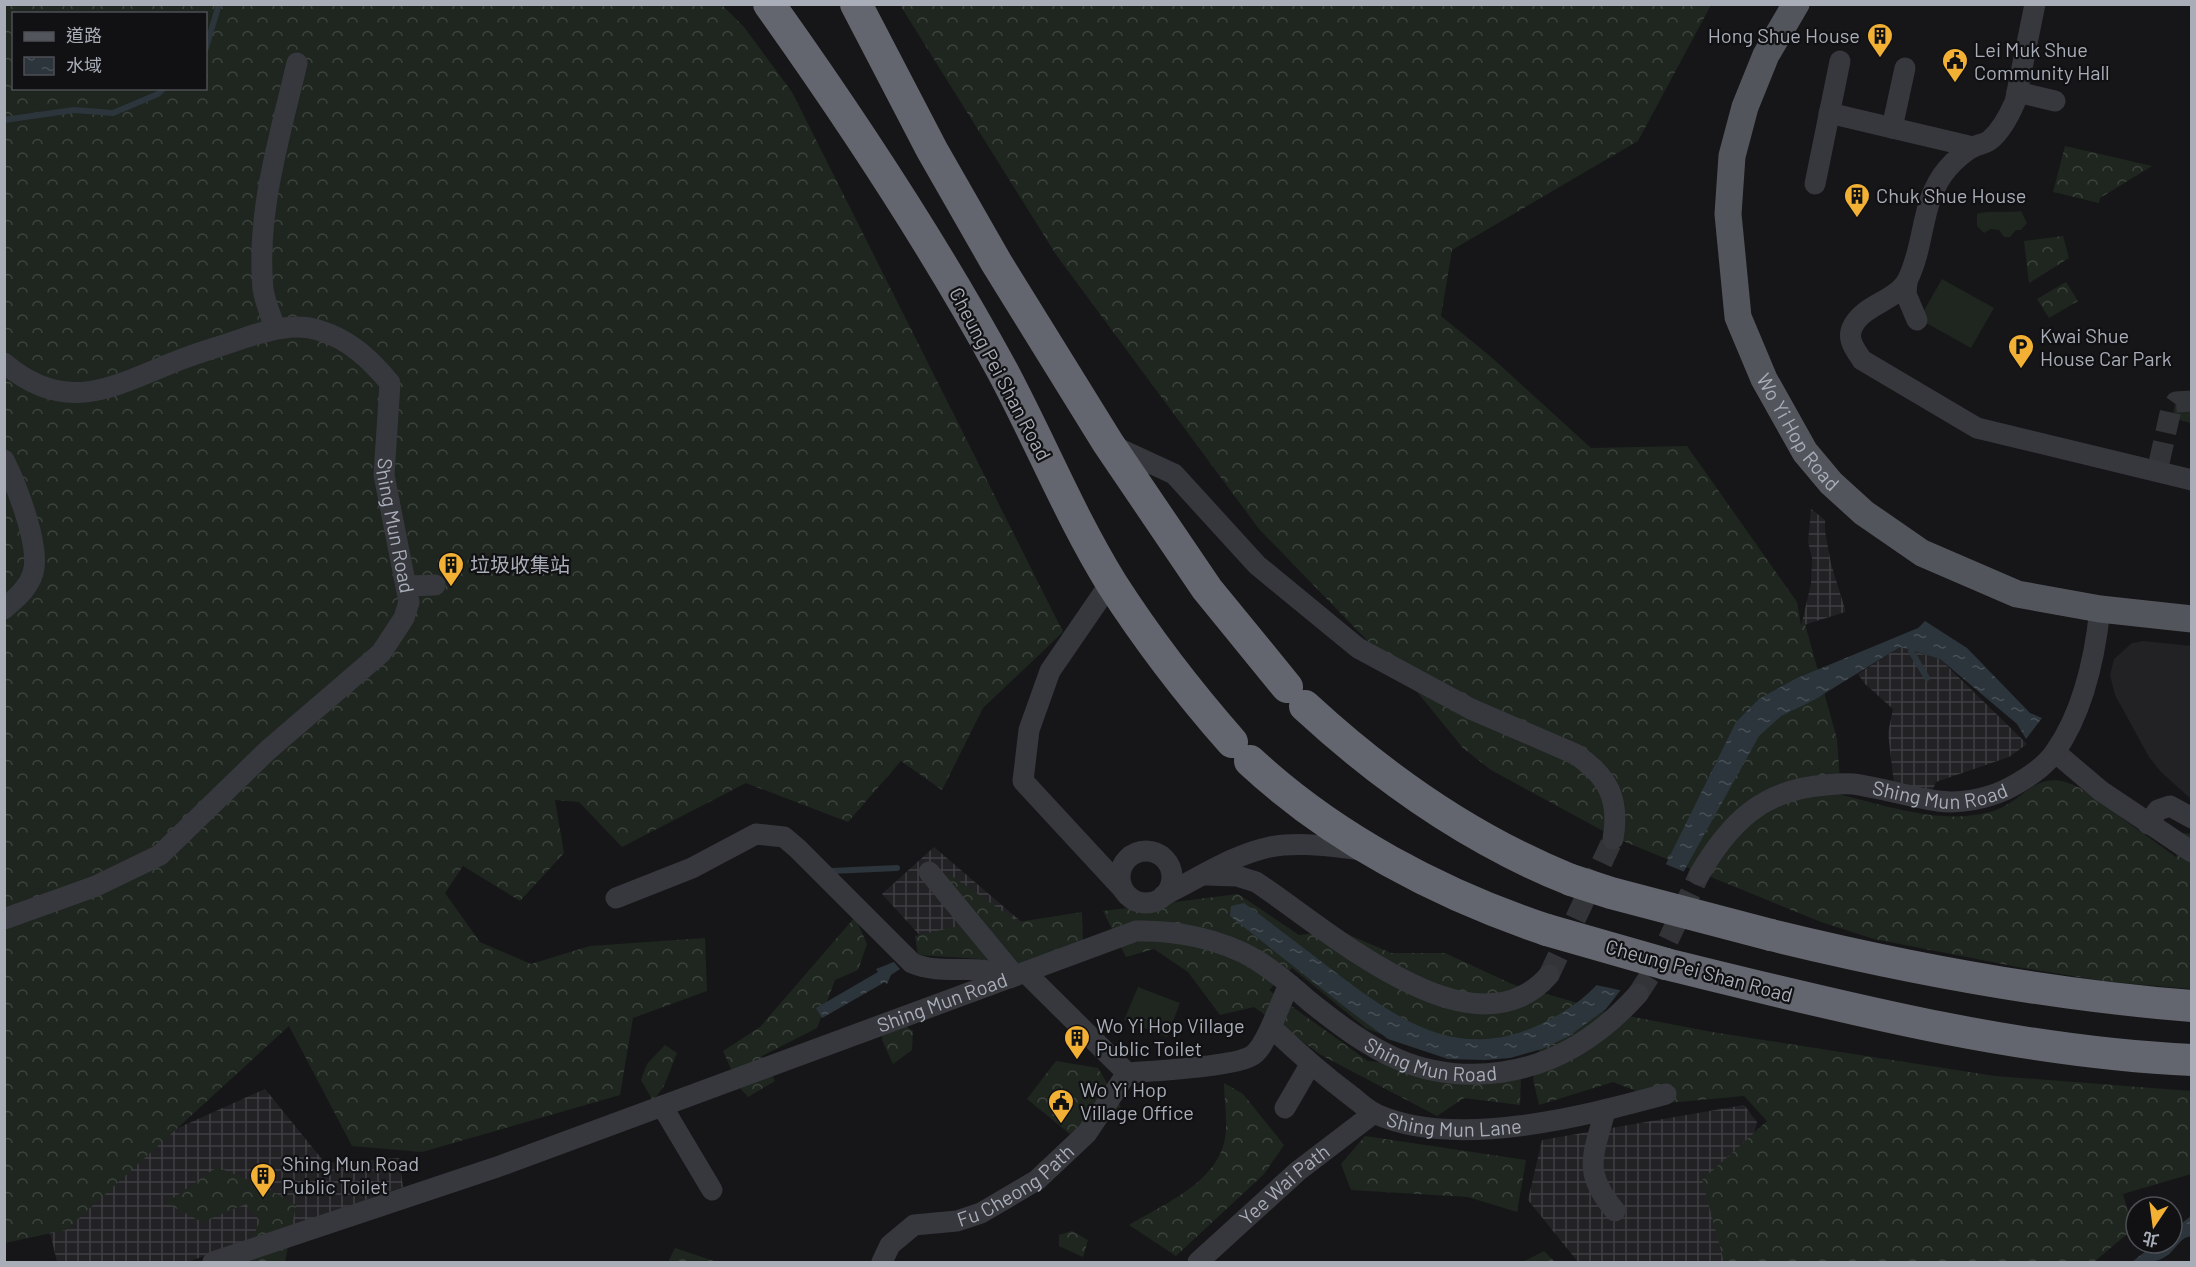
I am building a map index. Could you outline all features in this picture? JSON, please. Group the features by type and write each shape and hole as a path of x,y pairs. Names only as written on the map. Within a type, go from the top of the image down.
{"highway":[{"name":"Cheung Pei Shan Road","path":"769,4 872,153 968,310 1003,372 1111,582 1190,694 1241,752 1303,807 1372,851 1482,905 1547,930 1756,986 1996,1037 2192,1060"},
{"path":"856,4 932,150 1108,443 1207,589 1296,696 1364,758 1406,790 1500,848 1571,879 1611,893 1890,963 2079,995 2192,1006"}],"main road":[{"name":"Wo Yi Hop Road","path":"1796,4 1753,82 1738,129 1729,183 1731,260 1738,317 1764,379 1805,452 1831,483 1863,513 1912,547 2017,594 2100,609 2192,619"}],"street":[{"path":"1917,320 1906,294 1907,282 1930,195 1948,167 1973,147 1989,141 2009,117 2017,92 2035,4"},
{"path":"1815,184 1840,61"},
{"path":"275,328 263,291 262,238 267,195 297,63"},
{"path":"1892,128 1905,68"},
{"path":"2017,92 2055,101"},
{"path":"1829,114 1973,147"},
{"path":"1907,282 1854,324 1849,335 1862,360 1977,428 2158,468 2192,480"},
{"name":"Shing Mun Road","path":"4,363 33,382 51,389 72,393 100,391 132,381 182,359 275,328 316,329 348,343 373,362 390,383 384,475 408,586 409,602 404,618 381,653 268,750 160,855 96,886 4,919"},
{"path":"1108,443 1174,474 1257,565 1358,648 1471,709 1575,754 1589,763 1606,783 1612,795 1616,819 1613,839"},
{"path":"4,460 31,535 34,571 25,590 4,609"},
{"path":"1111,582 1050,671 1029,730 1023,781 1122,888 1134,900 1157,899 1234,859 1271,847 1299,845 1372,851"},
{"path":"408,586 435,585"},
{"name":"Shing Mun Road","path":"1699,875 1715,846 1734,825 1770,798 1804,786 1850,783 1939,801 1983,798 2020,782 2055,752 2078,709 2097,637 2100,609"},
{"path":"2055,752 2101,791 2192,852"},
{"path":"2148,824 2158,810 2170,806 2192,818"},
{"path":"616,898 692,868 756,834 771,833 784,837 798,849 912,963 934,969 991,970 1017,976"},
{"path":"1122,888 1120,880 1123,863 1129,856 1146,851 1162,856 1168,863 1171,880 1157,899 1153,930"},
{"path":"929,872 1017,976 1127,1073 1198,1067 1248,1058 1262,1046 1288,984"},
{"path":"1206,875 1237,876 1256,882 1377,966 1438,994 1474,1002 1503,1002 1530,992 1549,975"},
{"name":"Shing Mun Road","path":"213,1263 497,1167 1136,931 1174,932 1235,950 1254,959 1342,1028 1381,1053 1435,1072 1473,1075 1534,1065 1567,1052 1598,1032 1638,994"},
{"name":"Shing Mun Lane","path":"1271,1027 1310,1065 1374,1113 1423,1126 1500,1128 1538,1124 1605,1111 1666,1094"},
{"path":"1285,1108 1310,1065"},
{"name":"Fu Cheong Path","path":"882,1263 890,1245 914,1225 957,1221 981,1213 1037,1180 1087,1133 1127,1073"},
{"path":"662,1106 712,1190"},
{"path":"1605,1111 1594,1150 1592,1176 1601,1194 1615,1211"},
{"name":"Yee Wai Path","path":"1197,1263 1298,1170 1374,1113"}],"shaded area":[{"path":"1811,509 1825,520 1831,564 1845,612 1801,626 1811,584 1812,558 1808,542"},
{"path":"2144,641 2191,646 2191,799 2161,772 2149,757 2115,695 2110,675 2114,659 2132,643"},
{"path":"1900,647 1940,659 2027,744 2009,757 1936,782 1931,794 1894,784 1888,733 1893,709 1865,684 1858,674"},
{"path":"934,847 1038,936 984,961 981,953 936,953 882,894"},
{"path":"265,1089 325,1163 399,1158 403,1187 187,1262 57,1262 40,1190"},
{"path":"1744,1105 1757,1122 1723,1262 1578,1262 1528,1200 1542,1140"}],"green space":[{"path":"4,5 722,5 744,27 792,92 1063,632 983,708 942,790 901,761 848,822 746,783 622,847 579,802 555,800 564,853 520,901 463,866 445,893 480,942 531,964 590,946 705,938 707,991 633,1018 620,1095 422,1152 352,1146 289,1026 66,1230 5,1243"},
{"path":"900,5 1711,5 1638,141 1452,250 1441,316 1490,356 1591,448 1687,446 1797,602 1801,625 1805,624 1837,739 1841,795 1896,809 1934,815 1971,815 2003,807 2032,787 2052,780 2080,788 2176,857 2183,833 2191,834 2191,989 2111,982 2023,968 1874,939 1821,922 1618,839 1491,770 1463,748 1418,693 1259,529 1057,256"},
{"path":"2065,146 2152,166 2100,198 2099,203 2053,192"},
{"path":"2021,211 2027,223 2010,237 2004,237 1999,230 1991,229 1984,233 1977,226 1977,214"},
{"path":"2063,236 2069,258 2029,283 2024,241"},
{"path":"1942,279 1994,308 1971,348 1919,319"},
{"path":"2066,282 2078,301 2049,318 2037,299"},
{"path":"2178,391 2191,394 2191,423 2172,418"},
{"path":"949,874 1018,922 1082,912 1083,947 1002,971 996,960 918,955 915,936 959,926 941,895"},
{"path":"1238,894 1299,935 1338,930 1391,953 1445,953 1512,984 1578,1003 1576,1006 1712,1032 1995,1076 2191,1091 2191,1174 2123,1194 2124,1237 2094,1262 1724,1262 1702,1180 1767,1121 1744,1096 1667,1103 1613,1082 1539,1105 1533,1079 1541,1042 1435,1053 1367,1029 1292,968 1269,990 1368,1061 1521,1077 1520,1105 1464,1098 1437,1116 1321,1055 1254,1007 1220,1015 1188,972 1154,949 1126,957 1103,911"},
{"path":"855,917 867,944 858,970 835,980 817,1028 762,1056 775,1081 748,1097 739,1087 723,1051 760,1027"},
{"path":"1138,987 1180,1003 1167,1037 1124,1020"},
{"path":"884,1012 913,1031 912,1050 893,1064 882,1040"},
{"path":"665,1045 677,1053 664,1086 653,1101 641,1080 647,1064"},
{"path":"1056,1061 1098,1068 1121,1107 1081,1143 1027,1099"},
{"path":"1224,1083 1243,1094 1284,1145 1264,1174 1176,1256 1129,1225 1188,1190 1212,1167 1220,1154 1226,1131"},
{"path":"1365,1136 1526,1160 1517,1212 1468,1197 1351,1190 1341,1164"},
{"path":"217,1167 263,1186 296,1205 285,1262 241,1262 260,1221 246,1204 202,1222 166,1203"},
{"path":"1072,1231 1088,1240 1083,1257 1059,1246 1059,1235"},
{"path":"675,1248 717,1262 668,1262"},
{"path":"1544,1251 1555,1262 1523,1262"}],"water":[{"path":"1925,621 1967,648 2030,713 2042,718 2026,739 2017,724 1940,659 1900,647 1814,700 1781,716 1759,736 1684,871 1640,965 1606,1009 1569,1036 1542,1049 1510,1058 1448,1059 1388,1039 1230,916 1231,906 1244,903 1359,990 1407,1020 1431,1031 1456,1038 1483,1039 1511,1035 1541,1024 1585,996 1620,957 1736,722 1759,699 1795,679 1918,628"},
{"path":"894,962 900,969 891,975 887,984 885,982 822,1018 816,1008 878,972 876,969"},
{"path":"2191,1216 2191,1236 2184,1239 2184,1222"},
{"path":"2141,1255 2167,1255 2152,1262 2132,1262"}],"pier":[{"path":"1663,863 1687,873 1643,967 1624,991 1596,985 1617,955"}],"waterway":[{"path":"207,45 219,4"},
{"path":"4,120 74,110 113,113 158,94 162,90"},
{"path":"1913,646 1911,651 1927,678"},
{"path":"831,871 897,868"}],"tunnel":[{"path":"2159,463 2171,409 2176,402 2192,401"},
{"path":"1549,975 1613,839"},
{"path":"1638,994 1656,966 1699,875"}],"place":[{"name":"Hong Shue House","path":"1880,59"},
{"name":"Lei Muk Shue Community Hall","path":"1955,84"},
{"name":"Chuk Shue House","path":"1857,219"},
{"name":"Kwai Shue House Car Park","path":"2021,370"},
{"name":"垃圾收集站","path":"451,588"},
{"name":"Wo Yi Hop Village Public Toilet","path":"1077,1061"},
{"name":"Wo Yi Hop Village Office","path":"1061,1125"},
{"name":"Shing Mun Road Public Toilet","path":"263,1199"}]}
